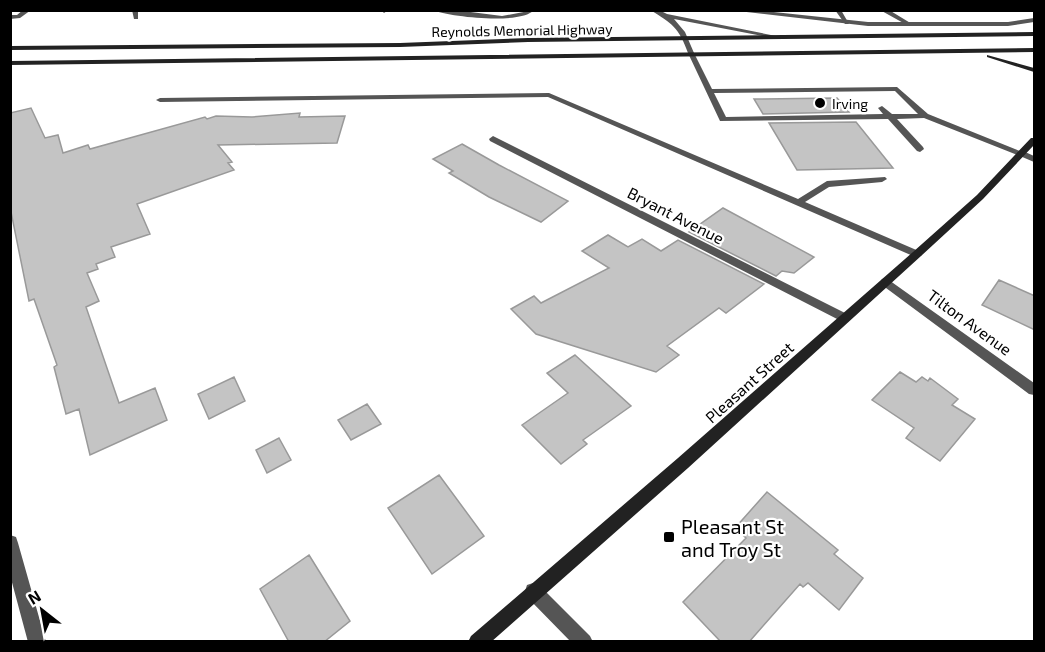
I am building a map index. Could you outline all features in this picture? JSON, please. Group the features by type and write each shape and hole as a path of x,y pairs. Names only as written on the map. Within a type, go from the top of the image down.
{"main road":[{"name":"Reynolds Memorial Highway","path":"10,48 400,45 505,40 1035,34"},
{"name":"Reynolds Memorial Highway","path":"10,63 1035,50"},
{"path":"967,51 1035,70"},
{"name":"Pleasant Street","path":"477,642 1029,156 1035,140"}],"street":[{"path":"10,18 18,17 28,10"},
{"path":"435,10 502,18 528,14 531,10"},
{"path":"732,10 847,23 1008,24 1035,20"},
{"path":"838,10 847,23"},
{"path":"883,10 909,24"},
{"path":"654,11 728,30 782,38"},
{"path":"668,16 682,28 691,53 723,119 925,116 1029,156"},
{"path":"709,91 897,88 925,116"},
{"path":"841,89 848,98"},
{"path":"864,89 872,97"},
{"path":"742,90 747,99"},
{"path":"768,90 773,98"},
{"path":"793,90 798,98"},
{"path":"816,90 822,98"},
{"path":"160,100 549,95 917,254"},
{"path":"882,108 921,149"},
{"path":"806,109 812,118"},
{"path":"831,109 837,118"},
{"path":"857,109 864,118"},
{"path":"753,110 758,119"},
{"path":"780,110 785,118"},
{"name":"Bryant Avenue","path":"493,139 845,318"},
{"path":"800,202 827,184 882,179"},
{"name":"Tilton Avenue","path":"885,282 1035,390"},
{"path":"10,543 37,642"},
{"path":"533,591 584,642"}],"building":[{"path":"837,98 849,112 763,114 754,99"},
{"path":"31,108 45,138 58,135 63,153 88,145 90,149 205,117 207,119 216,116 252,117 300,113 299,117 345,116 337,143 218,145 232,162 228,163 234,170 137,204 150,234 111,247 115,257 96,264 98,269 87,273 99,301 86,307 119,403 155,388 167,420 90,455 79,409 66,414 54,367 57,365 34,299 29,301 10,207 10,113"},
{"path":"856,122 893,168 797,170 769,123"},
{"path":"462,144 568,201 541,222 489,197 449,173 453,171 433,159"},
{"path":"723,208 814,257 794,273 782,271 776,276 689,232"},
{"path":"608,235 628,247 642,239 661,251 678,240 764,284 726,313 719,308 667,346 679,355 656,372 536,334 511,309 534,296 541,303 609,268 582,251"},
{"path":"999,280 1035,296 1035,330 982,305"},
{"path":"575,355 631,406 583,440 587,444 561,464 522,425 568,393 547,373"},
{"path":"900,372 916,382 922,377 928,381 930,378 958,399 952,405 975,419 940,461 906,438 914,428 872,400"},
{"path":"234,377 245,401 209,419 198,394"},
{"path":"367,404 381,424 351,440 338,420"},
{"path":"279,438 291,460 267,473 256,450"},
{"path":"439,475 484,536 432,574 388,508"},
{"path":"767,492 838,550 834,554 863,578 839,610 808,583 803,587 800,584 749,642 721,642 683,602 746,538 735,528"},
{"path":"309,555 350,621 324,642 289,642 260,589"}],"place":[{"name":"Irving","path":"820,103"},
{"name":"Pleasant St and Troy St","path":"669,537"}]}
